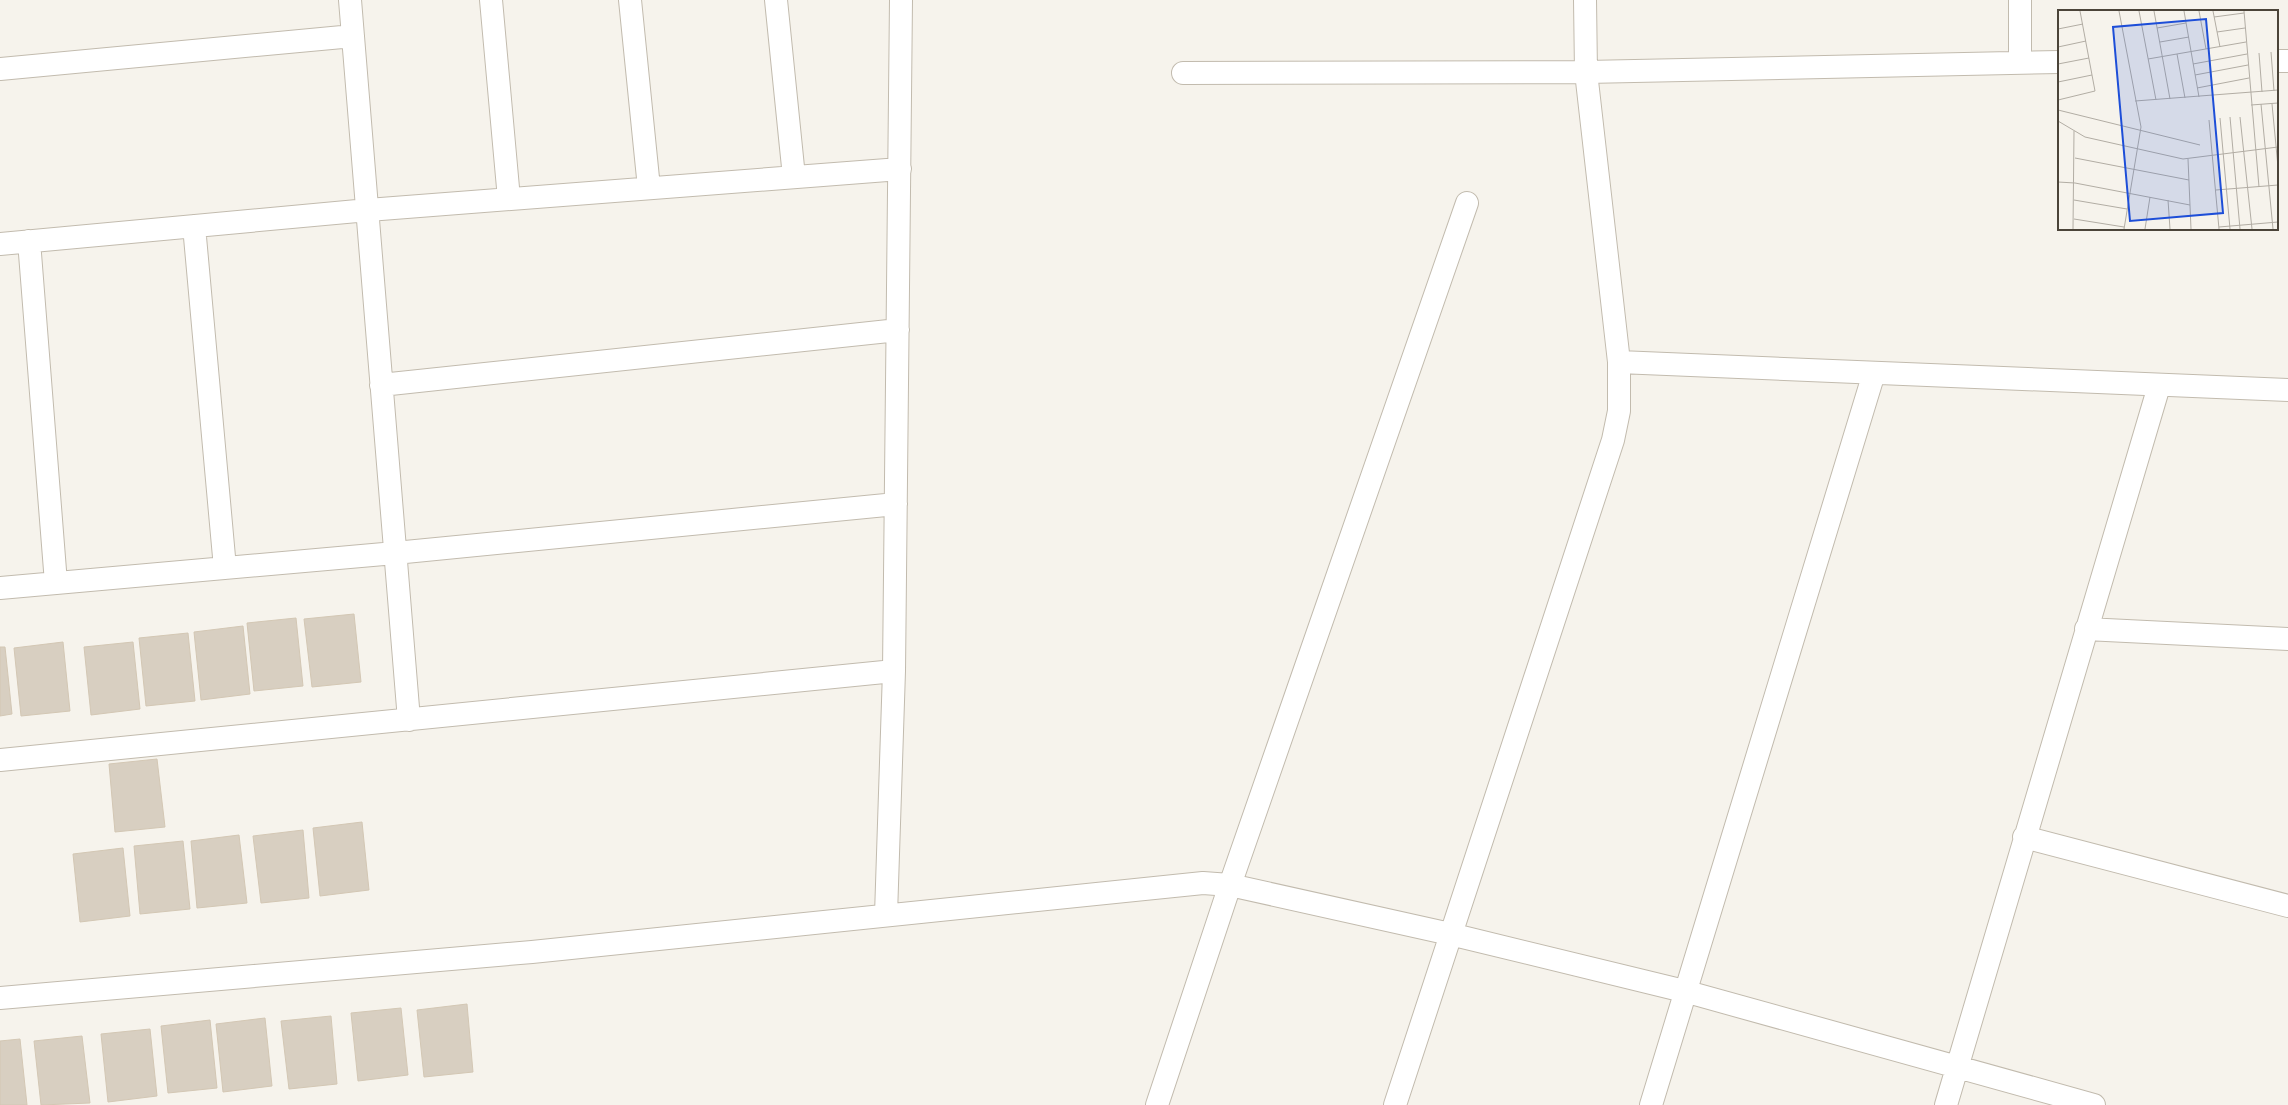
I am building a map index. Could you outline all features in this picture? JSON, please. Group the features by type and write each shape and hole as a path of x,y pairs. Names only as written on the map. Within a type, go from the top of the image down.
{"street":[{"path":"350,0 408,720"},
{"path":"491,0 509,199"},
{"path":"630,0 649,188"},
{"path":"776,0 794,177"},
{"path":"886,915 894,671 901,0"},
{"path":"1395,1105 1613,440 1619,411 1619,362 1586,72 1585,0"},
{"path":"2020,0 2020,62"},
{"path":"0,69 353,36"},
{"path":"1183,73 1586,72 2058,62"},
{"path":"0,244 368,210 900,169"},
{"path":"1157,1105 1230,885 1467,203"},
{"path":"194,226 225,568"},
{"path":"29,241 56,583"},
{"path":"381,385 898,330"},
{"path":"1619,362 2159,386 2288,390"},
{"path":"1651,1105 1684,991 1874,373"},
{"path":"1946,1105 2024,837 2159,386"},
{"path":"0,588 395,554 896,504"},
{"path":"2086,629 2288,639"},
{"path":"0,760 894,671"},
{"path":"2024,837 2288,906"},
{"path":"0,998 532,952 1203,883 1230,885 1450,934 1684,991 2094,1105"}],"building":[{"path":"354,614 361,682 312,687 304,619"},
{"path":"296,618 303,686 254,691 247,623"},
{"path":"243,626 250,694 201,700 194,632"},
{"path":"188,633 195,701 146,706 139,638"},
{"path":"63,642 70,711 21,716 14,648"},
{"path":"133,642 140,709 91,715 84,647"},
{"path":"0,647 5,647 12,714 0,716"},
{"path":"157,759 165,827 115,832 109,764"},
{"path":"362,822 369,890 320,896 313,828"},
{"path":"303,830 309,898 261,903 253,836"},
{"path":"239,835 247,903 197,908 191,841"},
{"path":"183,841 190,909 140,914 134,846"},
{"path":"123,848 130,916 80,922 73,854"},
{"path":"467,1004 473,1072 424,1077 417,1010"},
{"path":"401,1008 408,1075 358,1081 351,1013"},
{"path":"331,1016 337,1084 289,1089 281,1021"},
{"path":"265,1018 272,1086 223,1092 216,1024"},
{"path":"210,1020 217,1088 168,1093 161,1026"},
{"path":"150,1029 157,1096 108,1102 101,1034"},
{"path":"82,1036 90,1103 41,1105 34,1041"},
{"path":"20,1039 27,1105 0,1105 0,1041"}]}
